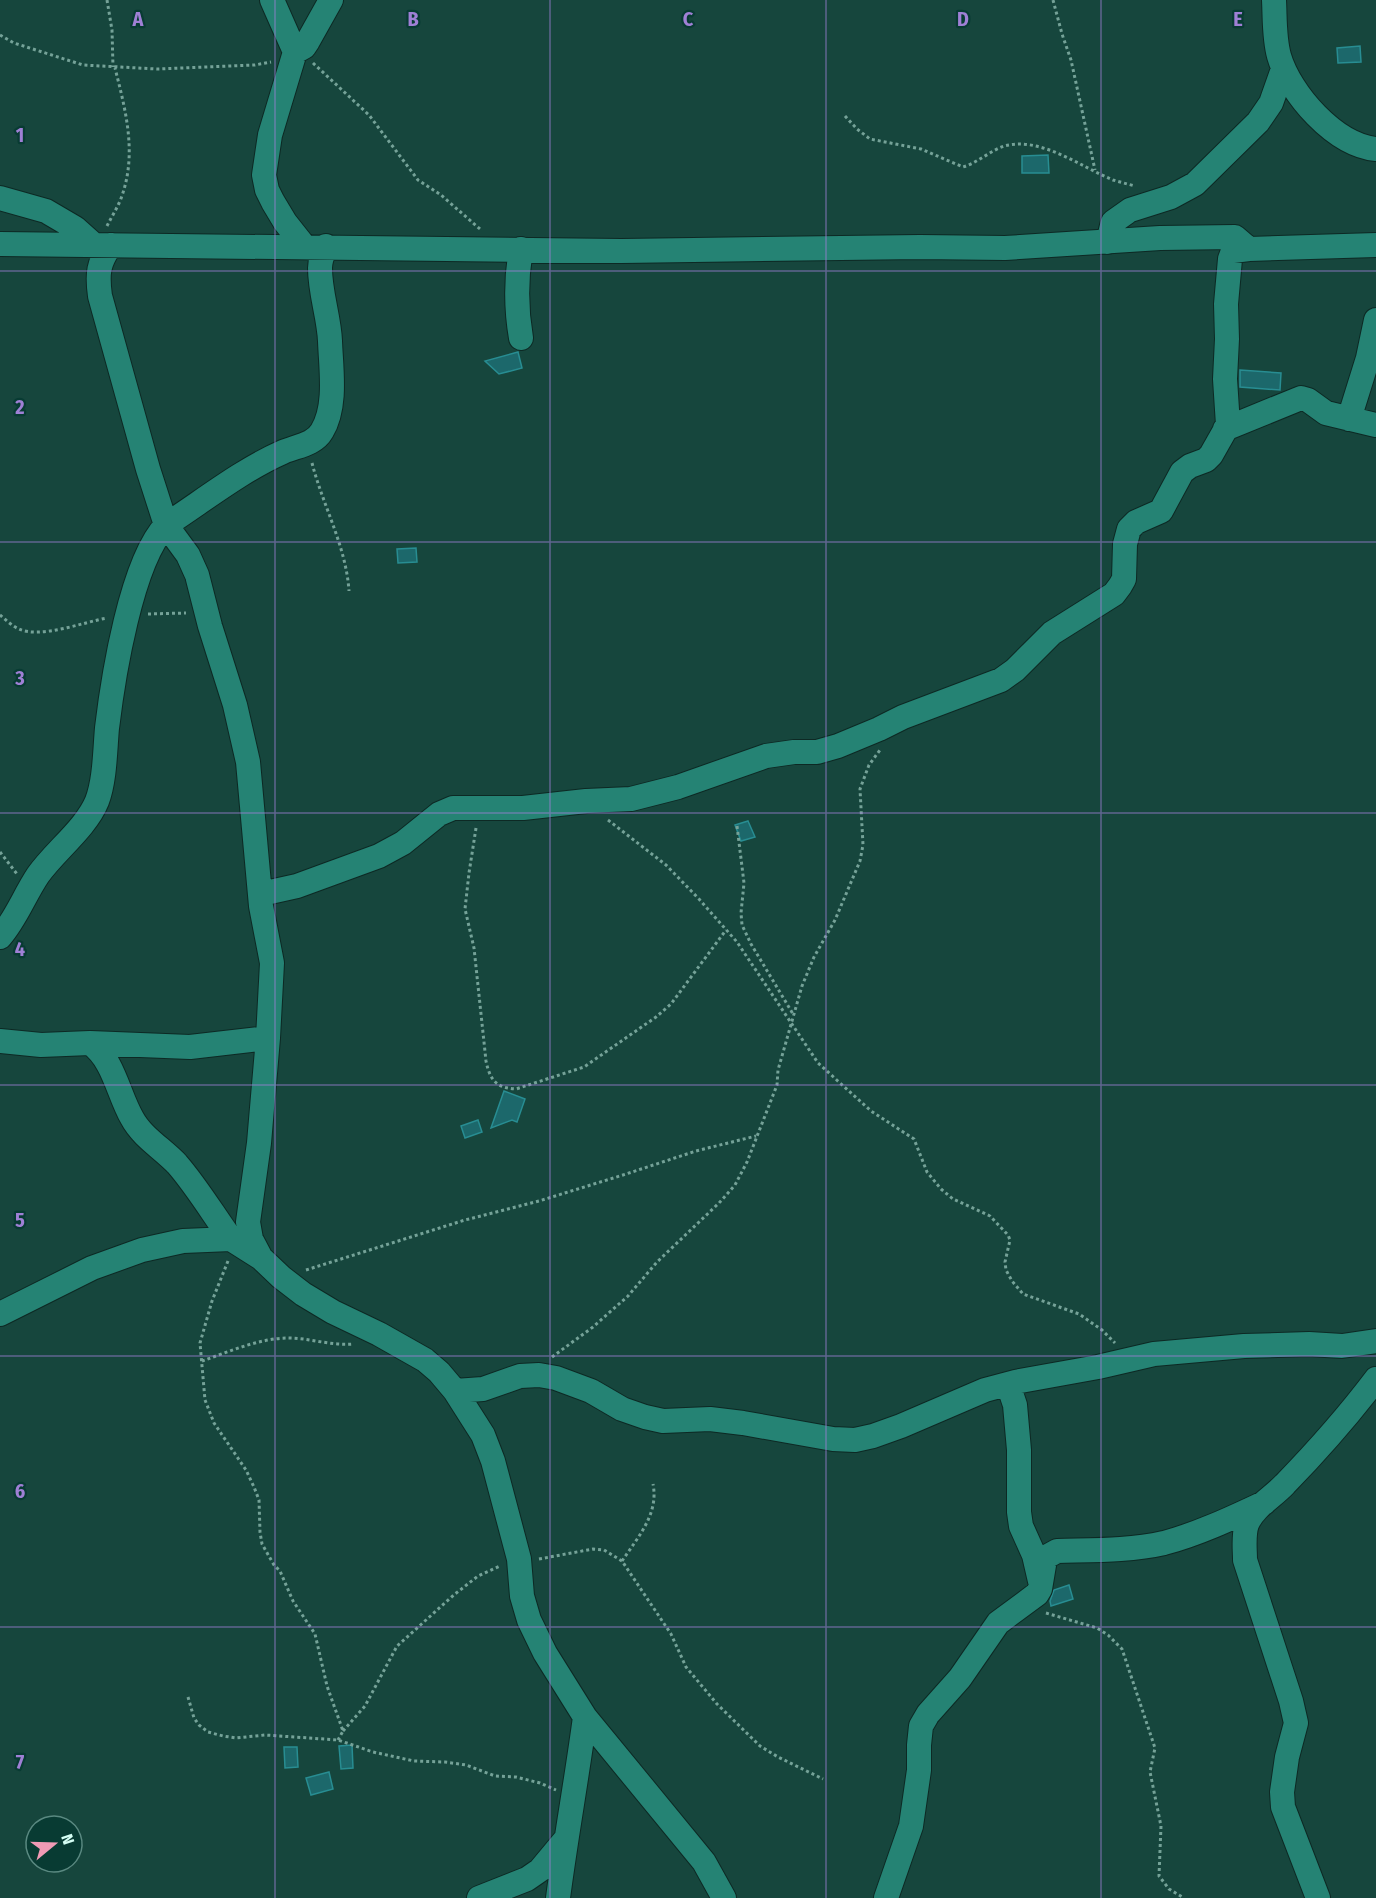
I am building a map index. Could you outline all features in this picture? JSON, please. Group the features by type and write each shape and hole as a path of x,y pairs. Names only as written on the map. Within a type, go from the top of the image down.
{"street":[{"path":"272,0 294,55"},
{"path":"0,937 9,926 39,874 89,815 97,801 111,697 129,614 140,575 157,537 166,525 251,469 283,452 308,443 321,434 326,423 330,403 329,326 315,246 279,212 267,190 264,175 270,135 294,55 308,42 331,0"},
{"path":"1274,0 1275,37 1284,69 1309,109 1326,125 1357,144 1376,149"},
{"path":"1108,242 1113,222 1130,210 1171,197 1195,183 1252,128 1271,103 1284,69"},
{"path":"0,198 46,211 102,245"},
{"path":"0,244 622,251 1005,248 1160,238 1235,237 1249,249"},
{"path":"102,245 97,279 100,296 148,469 166,525 192,562 235,705 248,762 261,894 272,963 259,1143 248,1222 251,1239 261,1258"},
{"path":"261,894 297,886 379,856 402,843 447,810 458,807 474,809 549,806 586,801 632,799 678,787 766,756 828,749 903,717 1001,680 1015,670 1052,633 1114,594 1124,579 1125,544 1129,529 1136,522 1161,511 1182,472 1206,459 1228,425 1225,379 1226,304 1230,259 1233,251 1376,245"},
{"path":"511,249 518,280 518,322 521,338"},
{"path":"1348,419 1368,358 1376,320"},
{"path":"1225,429 1301,398 1308,400 1326,413 1376,425"},
{"path":"0,1041 41,1045 90,1043 189,1047 268,1038"},
{"path":"90,1043 97,1048 108,1064 131,1118 138,1128 176,1164 233,1241 261,1258 303,1294 425,1360 455,1391 483,1435 493,1461 519,1559 522,1596 529,1620 545,1653 585,1717 704,1862 724,1898"},
{"path":"0,1314 92,1268 142,1250 183,1241 233,1241"},
{"path":"455,1391 483,1389 520,1376 539,1375 556,1378 591,1391 645,1418 663,1421 710,1419 833,1439 855,1440 902,1426 985,1390 1154,1354 1244,1346 1309,1344 1342,1346 1376,1341"},
{"path":"1318,1898 1283,1807 1282,1792 1287,1757 1296,1723 1292,1701 1245,1560 1245,1538 1247,1524 1264,1503 1284,1486 1376,1379"},
{"path":"1008,1384 1015,1405 1019,1512 1041,1583"},
{"path":"886,1898 911,1826 919,1770 921,1726 928,1714 960,1678 998,1623 1037,1594 1045,1559 1057,1551 1126,1548 1166,1542 1224,1521 1264,1503"},
{"path":"558,1898 585,1717"},
{"path":"479,1898 527,1879 540,1870 565,1839"}],"path":[{"path":"102,245 108,224 120,201 126,180 130,148 128,124 114,68 112,30 107,0"},
{"path":"1053,0 1071,60 1095,171"},
{"path":"0,36 14,44 71,63 114,68 156,69 255,65 300,52 369,115 418,180 511,249"},
{"path":"845,116 870,139 921,149 963,167 1004,147 1018,144 1053,152 1112,180 1142,189"},
{"path":"308,443 317,482 344,558 349,591"},
{"path":"0,615 19,629 32,633 129,614 190,614 205,608"},
{"path":"549,1358 593,1327 628,1296 657,1262 735,1185 747,1162 777,1084 778,1070 802,986 814,957 835,920 860,861 863,845 860,789 869,765 886,742"},
{"path":"586,801 624,834 666,865 699,899 754,966 818,1063 871,1111 914,1139 927,1172 952,1200 990,1216 1008,1235 1010,1240 1005,1262 1006,1270 1023,1294 1079,1314 1102,1330 1123,1350 1129,1360"},
{"path":"474,809 476,827 465,909 474,948 486,1061 490,1076 495,1082 508,1089 516,1089 584,1067 656,1017 671,1004 726,930"},
{"path":"737,826 744,883 742,925 793,1014"},
{"path":"281,1277 328,1264 396,1240 539,1201 696,1150 757,1135"},
{"path":"233,1241 200,1343 205,1400 214,1423 246,1470 254,1487 259,1500 262,1544 280,1571 293,1601 315,1634 327,1686 343,1731"},
{"path":"202,1361 269,1339 289,1338 348,1345 364,1342 379,1334"},
{"path":"622,1561 644,1529 654,1508 653,1484"},
{"path":"338,1740 365,1706 397,1646 478,1576 519,1559 553,1558 593,1549 604,1550 622,1561 671,1634 686,1667 717,1704 760,1746 823,1779"},
{"path":"1022,1604 1097,1629 1108,1635 1122,1648 1155,1748 1150,1772 1161,1826 1159,1876 1169,1889 1184,1898"},
{"path":"188,1697 194,1718 208,1732 236,1738 265,1735 338,1740 373,1752 414,1761 445,1761 466,1765 495,1776 516,1777 574,1798"}],"building":[{"path":"1360,46 1361,62 1338,63 1337,48"},
{"path":"1048,155 1049,173 1022,173 1022,156"},
{"path":"518,352 522,368 499,374 485,361"},
{"path":"1240,370 1281,373 1280,390 1240,387"},
{"path":"416,548 417,562 398,563 397,549"},
{"path":"748,821 755,837 741,841 735,825"},
{"path":"504,1091 525,1099 517,1122 512,1120 491,1128"},
{"path":"478,1120 482,1132 465,1138 461,1126"},
{"path":"1069,1585 1073,1599 1051,1606 1050,1601 1054,1590"},
{"path":"352,1745 353,1768 341,1769 339,1746"},
{"path":"284,1747 297,1747 298,1767 285,1768"},
{"path":"329,1772 333,1789 311,1795 306,1778"}]}
